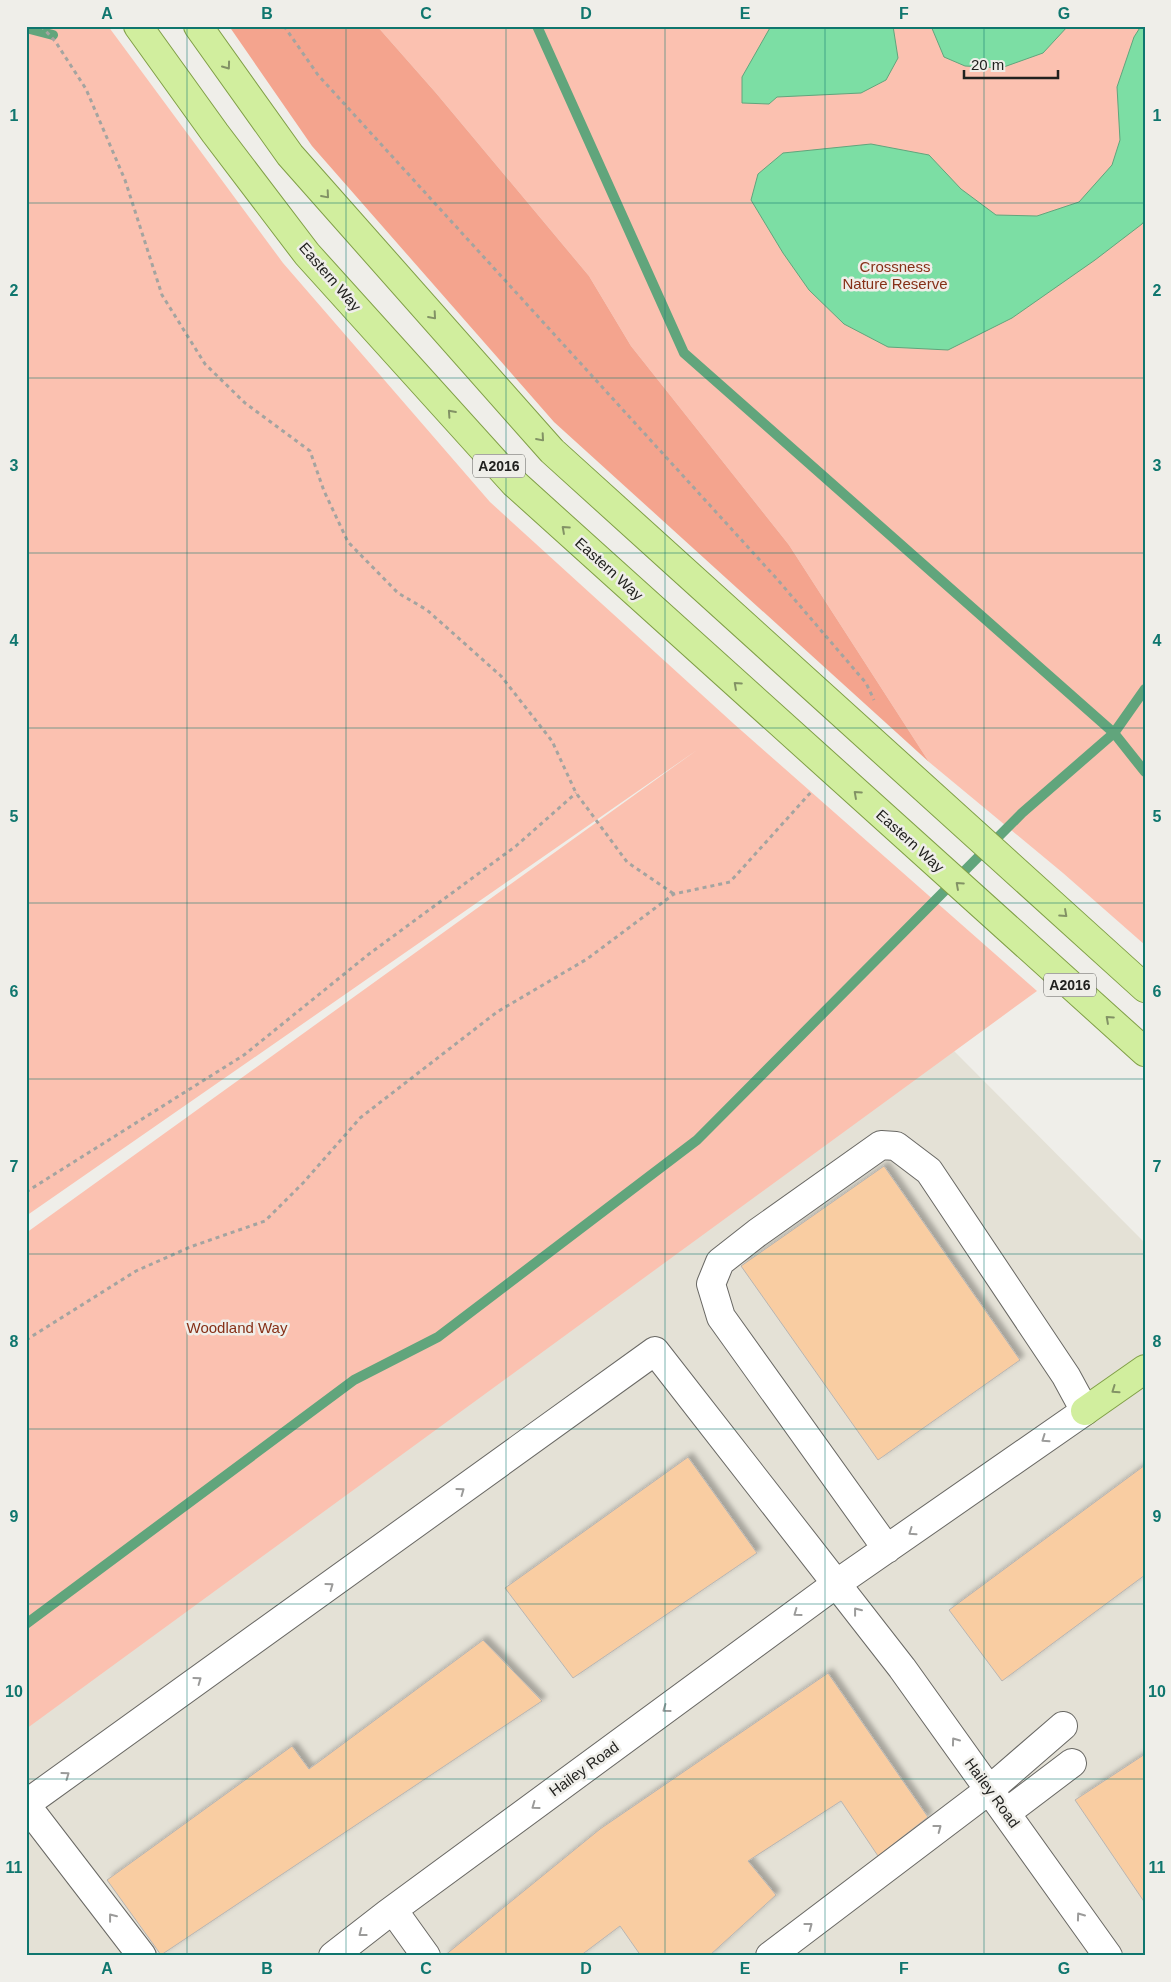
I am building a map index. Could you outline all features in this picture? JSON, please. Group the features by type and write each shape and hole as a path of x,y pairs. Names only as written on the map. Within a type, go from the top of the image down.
{"main road":[{"name":"Eastern Way","path":"138,26 215,133 307,254 514,483 1145,1052"},
{"name":"A2016","path":"198,26 290,155 552,452 1145,988"},
{"path":"1085,1411 1145,1369"}],"street":[{"path":"887,1549 721,1318 711,1284 720,1262 757,1233 881,1145 896,1146 929,1171 1066,1376 1085,1411"},
{"path":"142,1956 26,1805 655,1351 836,1584"},
{"name":"Hailey Road","path":"333,1956 836,1584 1085,1411"},
{"name":"Hailey Road","path":"836,1584 902,1668 1108,1956"},
{"path":"770,1956 989,1790 1063,1726"},
{"path":"1006,1813 1072,1763"},
{"path":"393,1910 426,1956"}],"path":[{"path":"41,26 55,41 86,89 125,180 162,295 205,364 245,404 310,451 324,492 348,542 398,593 428,610 501,676 552,741 576,793 627,862 674,894"},
{"path":"284,26 318,74 777,579 866,683 874,701"},
{"path":"26,1340 136,1271 190,1247 265,1221 304,1182 360,1118 497,1012 587,959 674,894 730,882 813,790"},
{"path":"26,1192 244,1055 369,954 516,846 576,793"}],"shaded area":[{"path":"229,26 377,26 436,93 589,276 631,346 789,545 929,762 554,422 312,146"},
{"path":"771,26 893,26 898,58 886,80 861,93 777,97 769,104 742,103 742,77"},
{"path":"931,26 1068,26 1043,53 1001,68 965,66 944,57"},
{"path":"1141,26 1145,26 1145,220 1095,260 1012,318 948,350 888,347 844,324 809,290 783,253 751,200 758,174 783,153 871,144 929,155 961,189 996,215 1037,216 1079,202 1112,165 1120,140 1117,87 1134,37"},
{"path":"954,1051 1145,1243 1145,1956 26,1956 26,1713"}],"green space":[{"name":"Woodland Way","path":"26,26 108,26 283,263 490,502 734,724 1037,991 26,1729 26,1233 697,750 26,1216"},
{"name":"Crossness Nature Reserve","path":"377,26 1145,26 1145,945 1063,873 929,762 789,545 631,346 589,276 436,93"}],"building":[{"path":"884,1166 1020,1360 878,1460 741,1266"},
{"path":"688,1457 757,1553 573,1678 505,1588"},
{"path":"1145,1465 1145,1575 1002,1681 949,1610"},
{"path":"483,1640 542,1701 161,1955 107,1880 292,1746 309,1769"},
{"path":"828,1673 928,1817 878,1856 841,1801 748,1861 776,1895 709,1956 641,1956 620,1926 580,1956 444,1956 600,1829"},
{"path":"1145,1754 1145,1903 1075,1800"}],"waterway":[{"path":"537,26 684,353 1114,733 1145,772"},
{"path":"26,28 53,35"},
{"path":"26,1624 354,1380 438,1337 697,1140 1022,813 1114,733 1145,689"}]}
